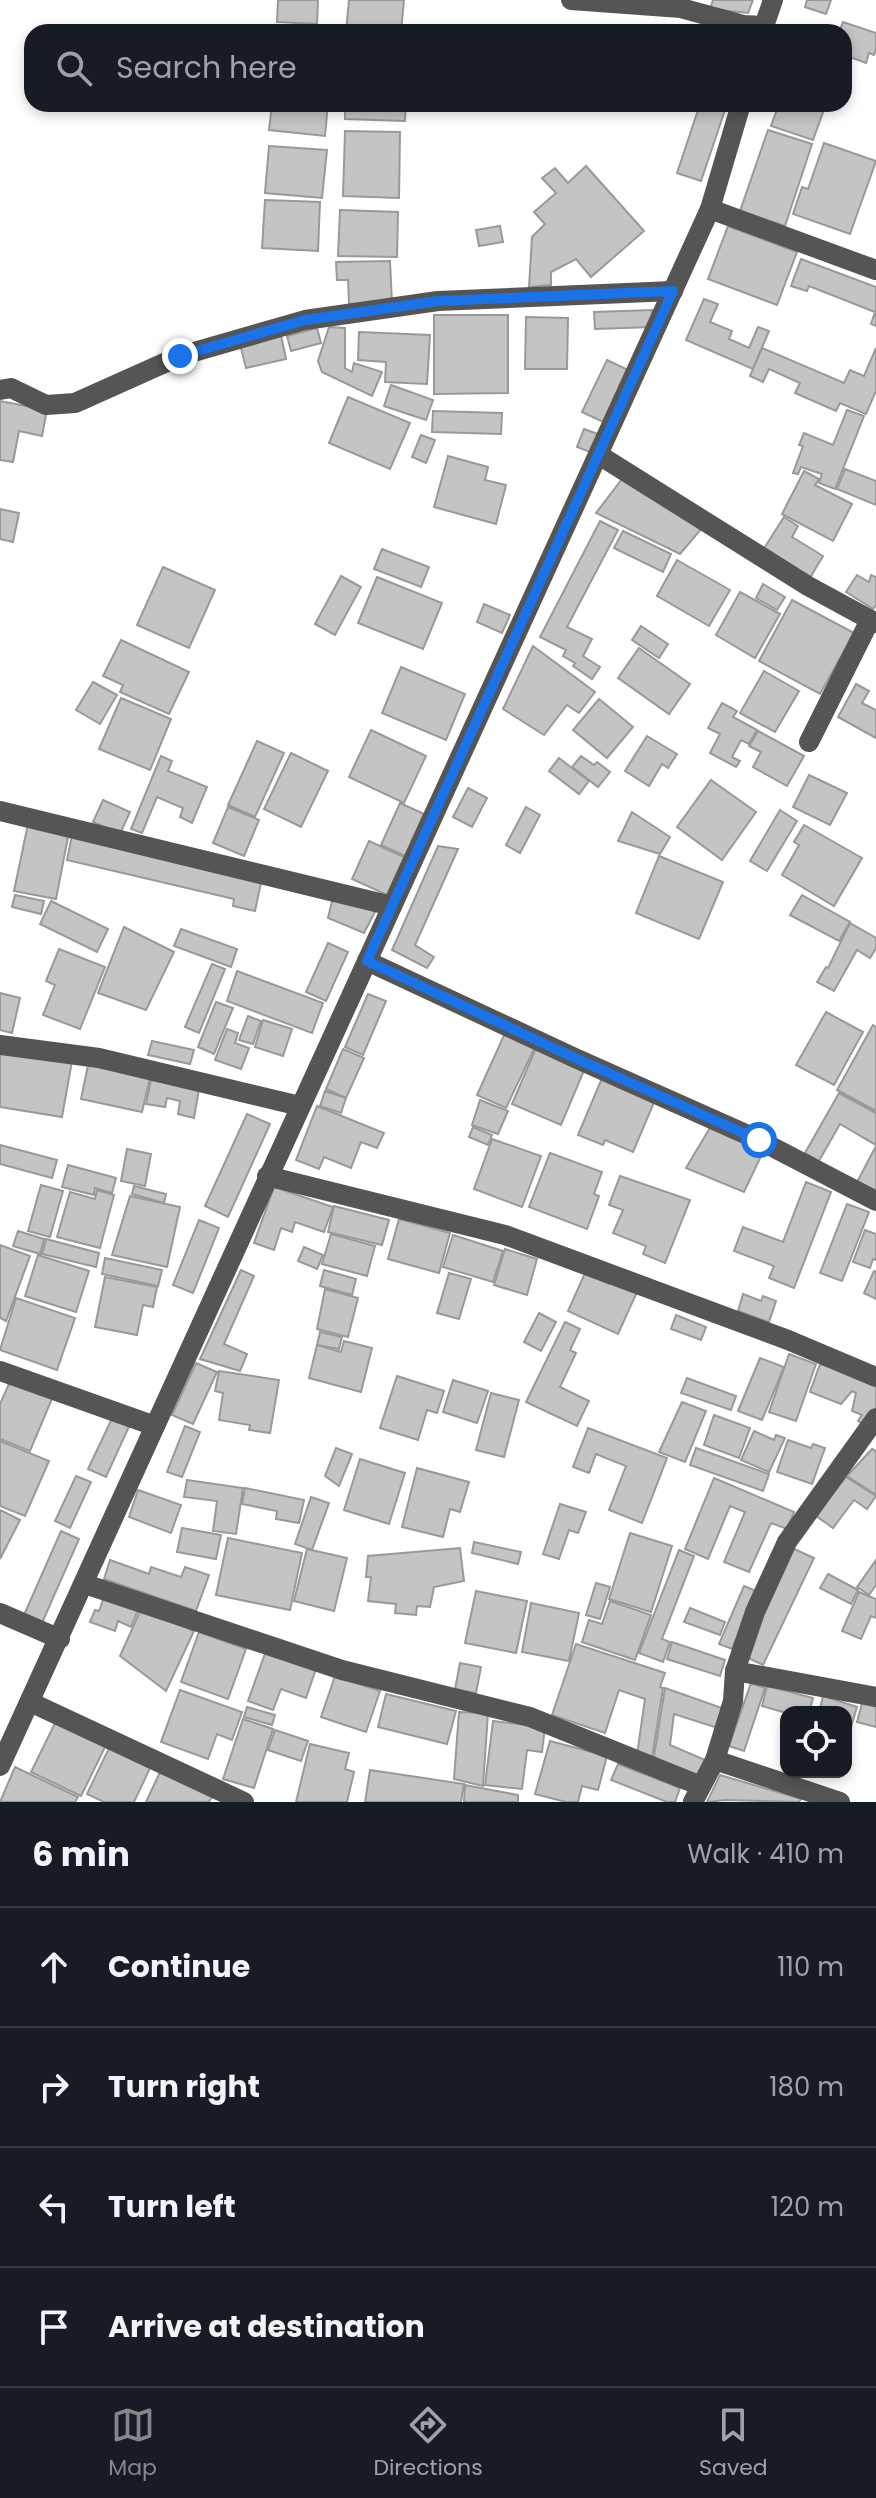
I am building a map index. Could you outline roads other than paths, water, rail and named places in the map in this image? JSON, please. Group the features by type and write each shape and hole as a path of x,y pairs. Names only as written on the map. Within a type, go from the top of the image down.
{"street":[{"path":"571,0 681,8 739,24"},
{"path":"765,24 773,0"},
{"path":"0,1766 710,209 739,112"},
{"path":"710,209 876,270"},
{"path":"0,390 11,388 46,405 75,403 180,356 305,320 438,301 673,291"},
{"path":"599,455 808,586 873,621 809,742"},
{"path":"0,811 392,906"},
{"path":"367,961 759,1140 876,1201"},
{"path":"0,1045 99,1058 300,1106"},
{"path":"267,1176 505,1235 788,1340 876,1377"},
{"path":"0,1371 155,1426"},
{"path":"85,1584 342,1670 530,1717 697,1794 715,1760 733,1701 735,1671 755,1612 787,1542 876,1418"},
{"path":"0,1613 60,1639"},
{"path":"735,1671 876,1697"},
{"path":"30,1702 244,1802"},
{"path":"715,1760 840,1802"}]}
